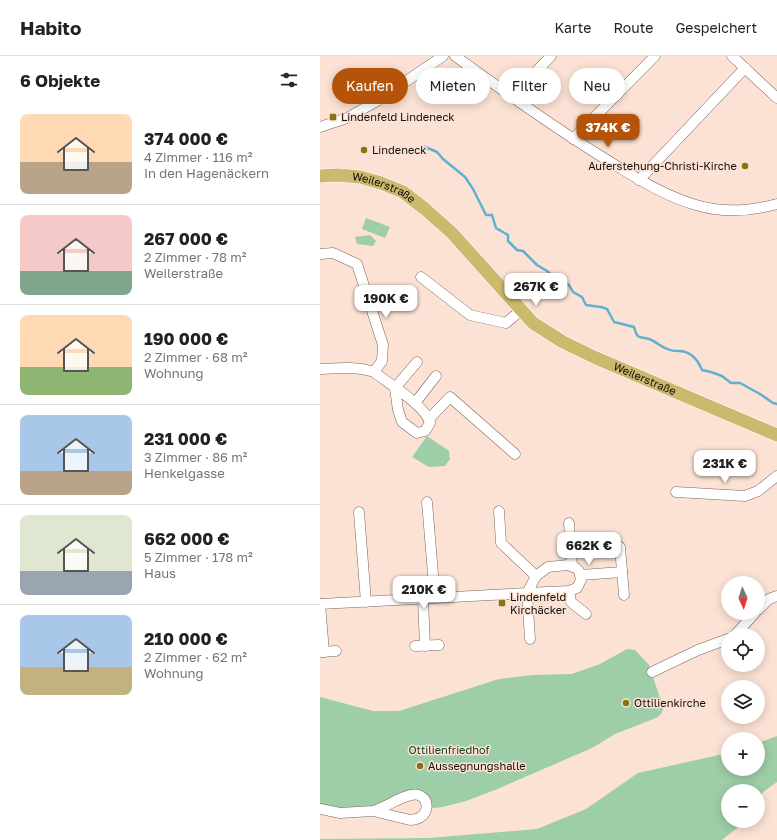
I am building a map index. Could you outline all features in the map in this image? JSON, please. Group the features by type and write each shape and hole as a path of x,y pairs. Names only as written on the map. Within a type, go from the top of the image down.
{"main road":[{"name":"Weilerstraße","path":"320,176 338,175 360,177 381,182 403,192 425,209 452,234 533,323 563,342 631,374 777,435"}],"street":[{"path":"320,126 347,118 377,101 442,56"},
{"path":"455,56 498,87"},
{"path":"540,68 551,56"},
{"path":"573,138 655,56"},
{"path":"732,56 777,98"},
{"path":"639,180 745,68"},
{"path":"522,104 639,180 666,194 697,206 727,210 760,208 777,204"},
{"path":"320,254 333,253 357,264 383,346 382,361 374,372"},
{"path":"421,277 470,315 506,323 521,310"},
{"path":"320,369 356,368 367,369 374,372 395,388 414,403 427,415 430,422 425,431 417,433 402,422 398,410 395,388 417,362"},
{"path":"414,403 436,376"},
{"path":"429,419 450,397 515,454"},
{"path":"676,492 745,496 758,491 777,476"},
{"path":"427,502 435,598"},
{"path":"499,511 501,543 536,576"},
{"path":"359,512 366,602"},
{"path":"569,524 572,566"},
{"path":"620,547 624,595"},
{"path":"336,651 322,652 320,604 366,602 527,593 569,591 577,588 581,580 581,576 576,568 572,566 548,567 536,576 527,593 530,639"},
{"path":"581,576 622,572"},
{"path":"569,591 571,602 586,614"},
{"path":"765,602 769,598 777,596"},
{"path":"423,599 420,646 439,645"},
{"path":"741,628 749,620"},
{"path":"652,672 698,650 721,642"},
{"path":"320,808 340,813 373,812"}],"green space":[{"path":"366,218 390,227 385,238 362,229"},
{"path":"370,235 376,241 373,246 357,244 355,237"},
{"path":"427,436 449,451 450,459 445,466 429,467 412,457"},
{"name":"Ottilienfriedhof","path":"627,649 635,650 649,665 663,707 663,711 656,718 615,734 592,748 466,801 443,807 427,809 421,796 381,809 320,809 320,697 373,711 399,711 499,679 532,675 572,674 600,664"},
{"path":"777,736 777,782 765,791 765,784 721,784 721,828 737,828 722,840 320,840 429,838 537,829 586,809 638,773 721,755 721,776 765,776 765,740"}],"waterway":[{"path":"425,147 437,152 443,159 465,177 486,215 492,215 496,228 508,235 508,241 517,250 523,251 537,265 557,280 569,285 573,292 582,297 586,305 607,309 614,322 634,327 636,334 639,337 649,339 672,351 688,353 699,363 702,370 722,376 731,383 740,383 777,404"}],"place":[{"name":"Lindenfeld Lindeneck","path":"333,117"},
{"name":"Lindeneck","path":"364,150"},
{"name":"Auferstehung-Christi-Kirche","path":"745,166"},
{"name":"Lindenfeld Kirchäcker","path":"502,603"},
{"name":"Ottilienkirche","path":"626,703"},
{"name":"Aussegnungshalle","path":"420,766"}]}
